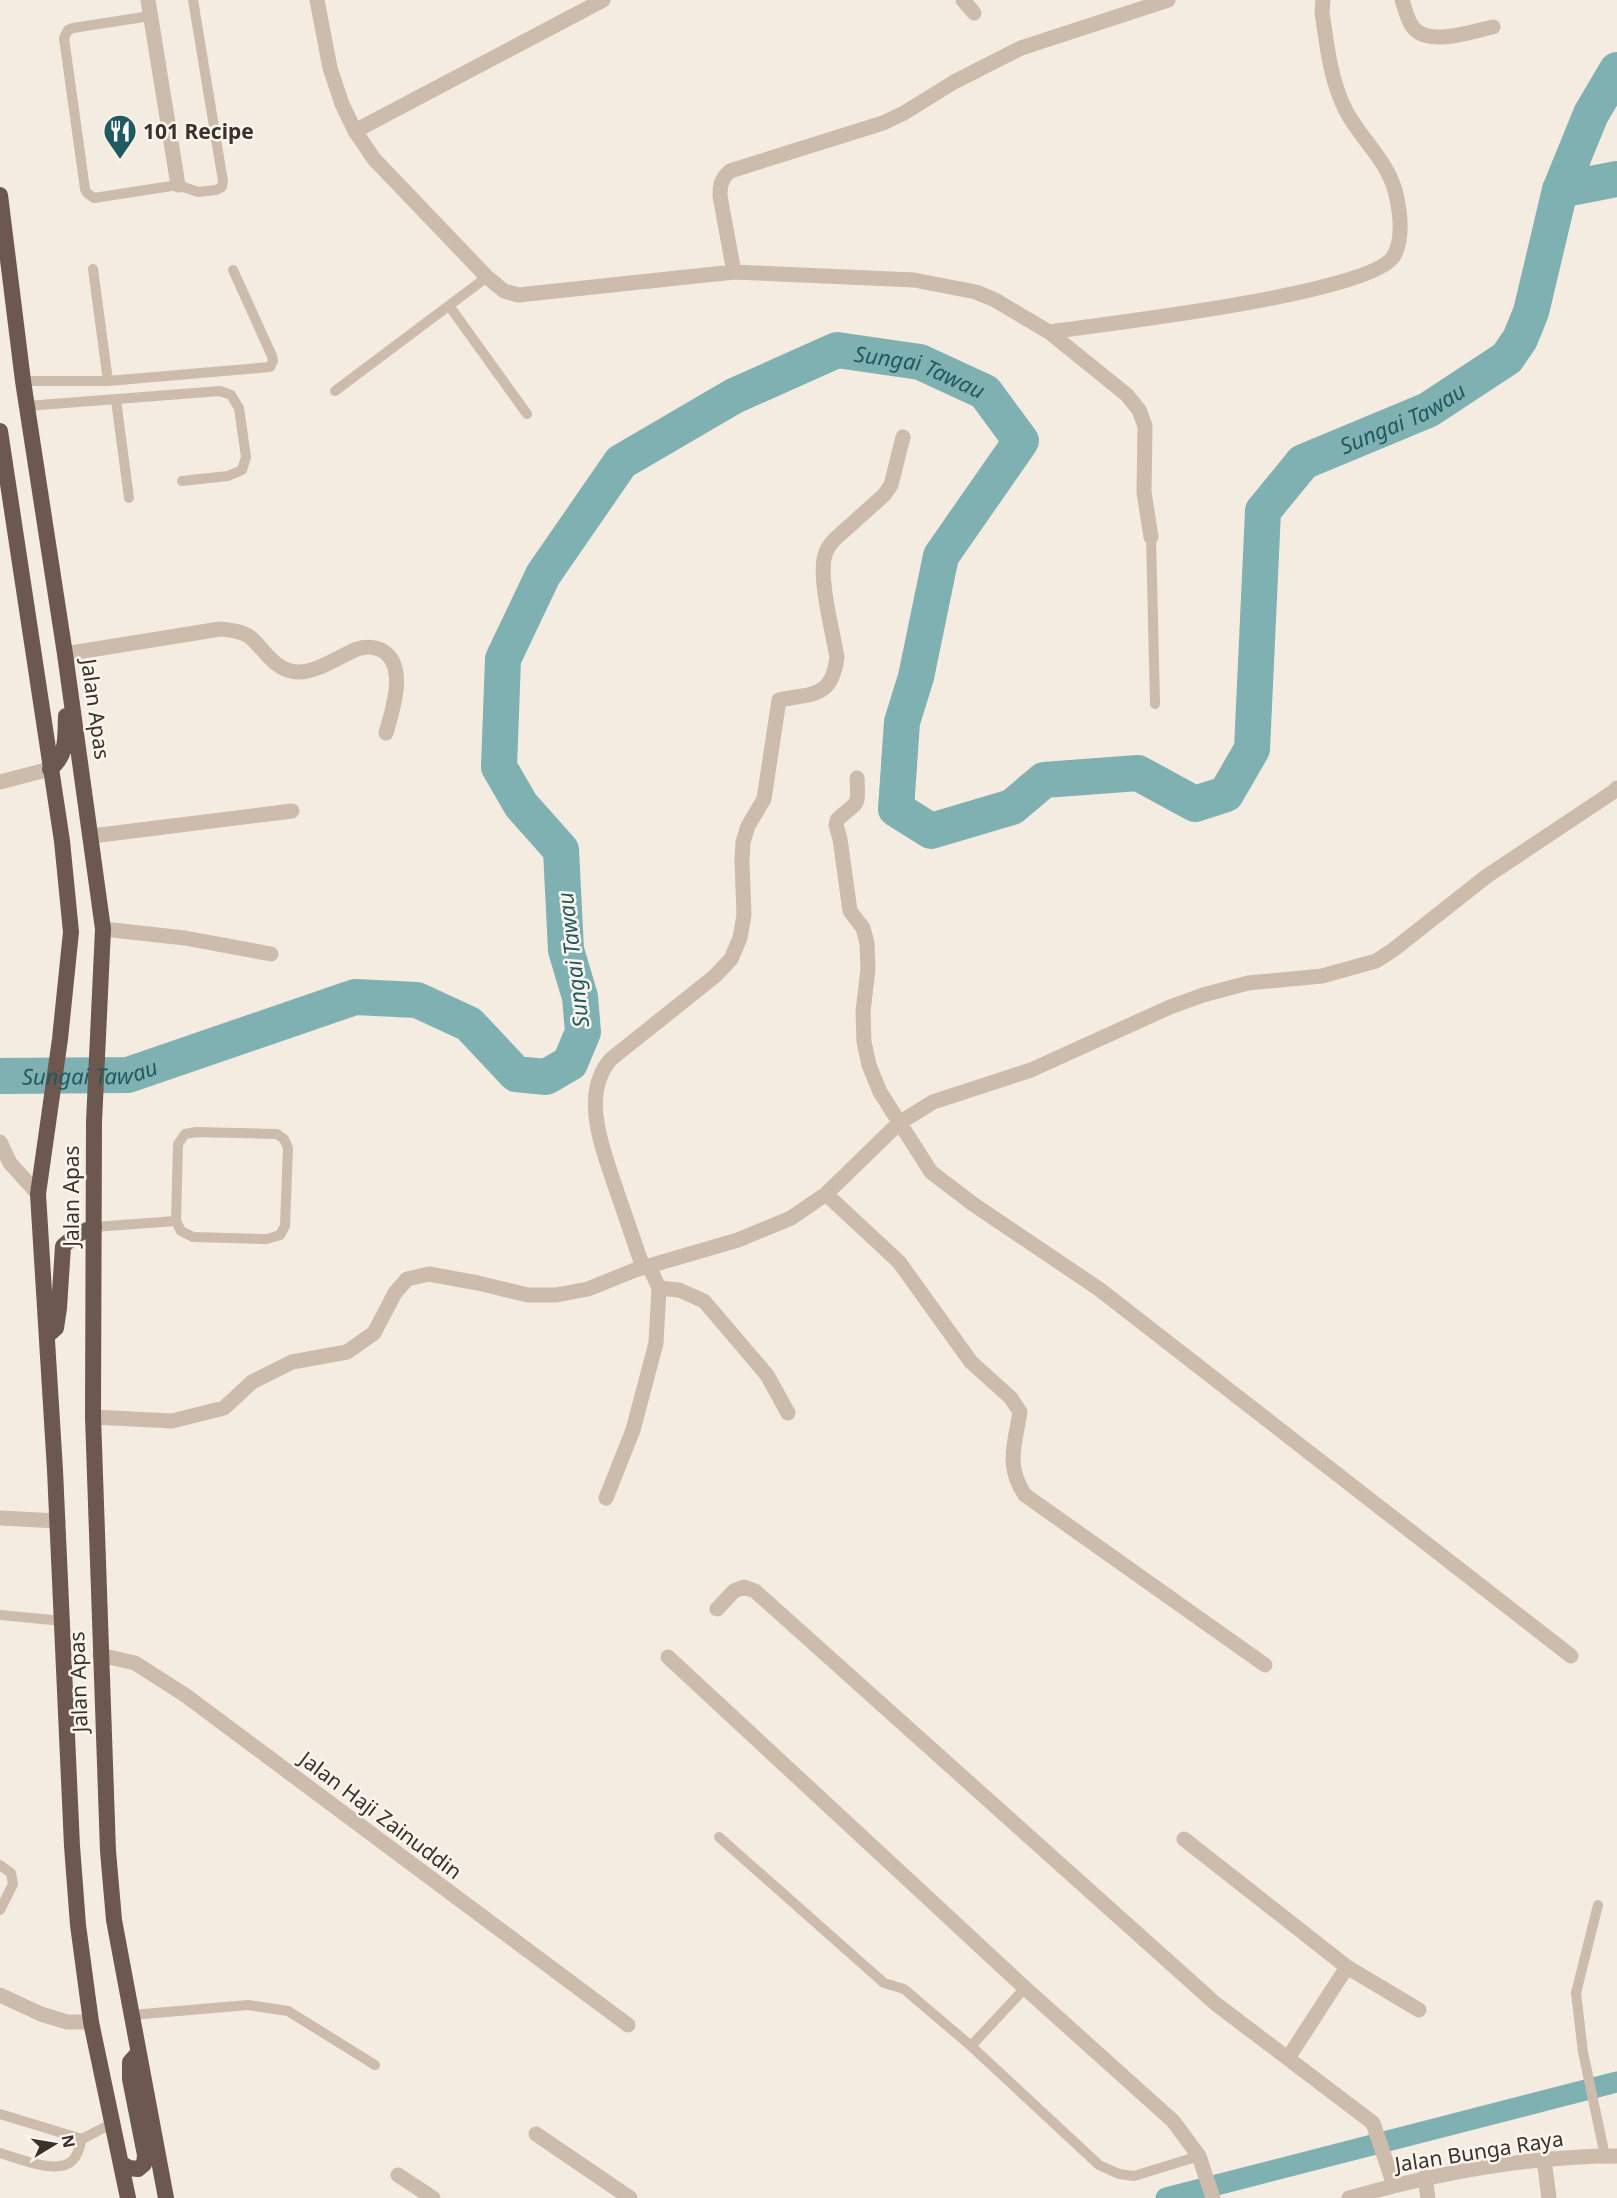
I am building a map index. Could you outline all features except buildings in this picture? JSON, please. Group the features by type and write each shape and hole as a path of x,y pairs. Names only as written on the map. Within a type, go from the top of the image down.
{"highway":[{"name":"Jalan Apas","path":"0,195 23,381 92,836 103,929 94,1122 93,1417 108,1851 114,1920 166,2198"},
{"name":"Jalan Apas","path":"0,431 62,841 71,932 60,1039 38,1194 78,1926 91,2022 128,2198"},
{"path":"50,769 58,764 65,749 70,687"},
{"path":"47,1335 56,1328 63,1246 76,1235 94,1227"},
{"path":"122,2164 138,2169 144,2164 146,2155 130,2079 130,2062 138,2053"}],"street":[{"path":"148,0 178,185"},
{"path":"317,0 330,68 342,104 355,131 374,159 487,277 504,291 518,295 734,272 914,280 955,288 995,300 1049,332 1127,395 1139,410 1145,426 1144,492 1151,537"},
{"path":"355,131 603,0"},
{"path":"963,0 974,14"},
{"path":"734,272 720,196 720,184 730,171 884,123 954,82 1021,48 1168,0"},
{"path":"1049,332 1267,300 1348,281 1382,266 1393,257 1399,242 1400,215 1395,192 1381,158 1346,111 1334,83 1322,12 1323,0"},
{"path":"1401,0 1413,27 1423,35 1436,38 1493,27"},
{"path":"606,1498 633,1430 656,1343 659,1288 646,1267 600,1141 596,1099 602,1068 715,975 731,959 740,938 744,915 742,861 744,842 748,826 764,799 779,700 824,689 831,682 835,671 837,657 824,576 824,557 835,539 884,495 891,485 903,437"},
{"path":"65,654 220,629 249,636 281,669 298,673 326,664 359,648 376,647 387,654 397,673 397,690 386,733"},
{"path":"0,782 50,769"},
{"path":"857,778 859,801 855,807 837,820 836,825 850,911 863,928 867,944 868,969 863,1012 864,1042 874,1079 931,1172 973,1204 1099,1289 1570,1656"},
{"path":"93,1417 172,1421 224,1408 252,1382 292,1362 347,1352 375,1333 395,1293 407,1279 429,1274 528,1295 556,1295 588,1289 646,1267 738,1240 791,1218 826,1194 899,1123 933,1102 1030,1070 1170,1007 1203,995 1248,983 1322,976 1376,961 1487,876 1617,788"},
{"path":"92,836 292,811"},
{"path":"103,929 185,938 271,954"},
{"path":"0,1142 10,1163 38,1194"},
{"path":"826,1194 898,1262 971,1362 1011,1398 1020,1412 1012,1465 1016,1482 1025,1495 1265,1665"},
{"path":"659,1288 679,1290 704,1301 767,1375 788,1413"},
{"path":"0,1518 57,1521"},
{"path":"717,1610 734,1591 744,1587 755,1590 1216,2004 1373,2122 1394,2185"},
{"name":"Jalan Haji Zainuddin","path":"100,1655 135,1663 185,1695 628,2025"},
{"path":"668,1657 1025,1988 1173,2121 1201,2161 1214,2198"},
{"path":"1184,1839 1347,1967 1419,2010"},
{"path":"1288,2058 1347,1967"},
{"path":"0,1995 41,2014 67,2022 91,2022"},
{"path":"536,2134 630,2198"},
{"name":"Jalan Bunga Raya","path":"1349,2198 1425,2177 1545,2159 1611,2156"},
{"path":"1545,2159 1549,2198"},
{"path":"398,2175 433,2198"},
{"path":"1425,2177 1428,2198"}],"lane":[{"path":"150,16 73,28 66,33 64,43 85,189 90,196 98,198 178,185 198,192 219,189 223,181 193,0"},
{"path":"93,269 108,381"},
{"path":"23,381 108,381 270,367 273,361 272,356 233,270"},
{"path":"335,392 487,277"},
{"path":"450,307 526,414"},
{"path":"27,406 220,391 231,396 239,408 246,457 242,470 228,476 182,481"},
{"path":"116,400 129,498"},
{"path":"1151,537 1155,704"},
{"path":"196,1132 277,1134 284,1139 288,1148 285,1226 280,1235 267,1239 193,1237 181,1231 176,1221 178,1144 184,1134 196,1132"},
{"path":"94,1227 176,1221"},
{"path":"0,1615 63,1621"},
{"path":"719,1838 884,1983 904,1989 971,2046 1099,2165 1119,2174 1134,2176 1201,2161"},
{"path":"0,1865 11,1873 13,1884 0,1910"},
{"path":"1598,1905 1576,1993 1583,2052 1595,2114 1611,2156"},
{"path":"971,2046 1025,1988"},
{"path":"132,2015 248,2005 288,2011 375,2065"},
{"path":"0,2114 82,2139"},
{"path":"0,2153 45,2166 58,2167 69,2164 75,2158 82,2139 113,2123"}],"waterway":[{"name":"Sungai Tawau","path":"0,1076 128,1075 355,997 417,1000 469,1024 516,1074 546,1077 570,1063 583,1032 580,997 566,950 561,850 521,805 499,767 503,659 543,575 621,462 734,396 837,350 920,362 985,392 1021,441 941,556 916,677 902,722 896,809 931,831 1012,807 1044,780 1138,773 1195,804 1226,794 1252,749 1263,511 1303,462 1428,410 1507,358 1520,339 1531,312 1560,190 1591,114 1617,70"},
{"path":"1560,190 1617,179"},
{"path":"1166,2198 1617,2082"}],"place":[{"name":"101 Recipe","path":"120,160"}]}
